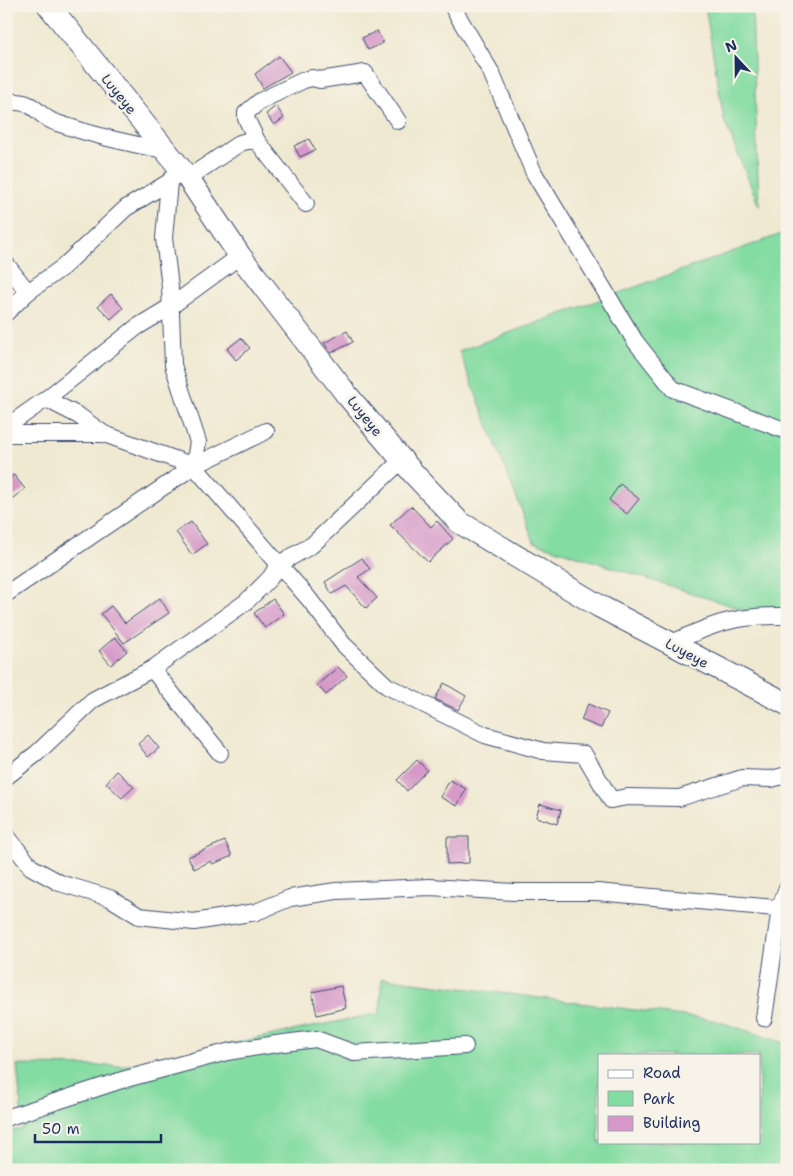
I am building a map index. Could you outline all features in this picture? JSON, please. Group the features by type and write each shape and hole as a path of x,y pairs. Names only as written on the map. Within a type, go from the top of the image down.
{"street":[{"name":"Luyeye","path":"50,6 165,150 179,176 240,256 402,460 459,522 599,606 787,704"},
{"path":"452,6 491,72 534,173 635,341 673,389 787,431"},
{"path":"306,204 256,141 246,118 246,112 260,101 304,80 312,78 320,80 365,73 398,122"},
{"path":"6,102 24,102 34,106 54,123 127,143 165,150"},
{"path":"6,314 28,292 63,267 126,208 179,176 240,143 256,141"},
{"path":"179,176 164,238 173,365 198,442 194,466"},
{"path":"6,427 46,399 137,327 170,307 240,256"},
{"path":"6,264 28,292"},
{"path":"46,399 79,416 104,434 194,466 279,564 343,644 388,686 485,735 543,751 584,754 611,800 626,797 678,798 742,778 771,778 787,774"},
{"path":"6,594 194,466 266,431"},
{"path":"6,434 104,434"},
{"path":"6,777 36,754 93,700 152,669 246,602 270,578 279,564 312,545 402,460"},
{"path":"670,644 711,624 732,618 787,616"},
{"path":"152,669 220,753"},
{"path":"6,835 31,867 60,883 110,898 139,916 194,922 256,912 290,898 336,891 430,887 514,892 598,892 783,909"},
{"path":"764,1018 787,888"},
{"path":"6,1118 122,1080 227,1052 276,1044 316,1039 354,1053 465,1046"}],"green space":[{"path":"705,6 752,6 759,206 724,120"},
{"path":"787,232 787,624 534,542 459,351"},
{"path":"382,978 714,1020 787,1044 787,1170 6,1170 6,1131 23,1129 17,1065 122,1066 380,1013"}],"building":[{"path":"377,31 383,43 368,50 362,38"},
{"path":"279,56 291,72 263,88 255,74"},
{"path":"276,106 284,118 274,125 266,114"},
{"path":"309,139 315,150 300,157 294,146"},
{"path":"111,294 123,308 111,319 98,306"},
{"path":"347,331 353,342 331,353 324,343"},
{"path":"241,338 250,348 236,360 227,349"},
{"path":"14,475 25,489 6,503 6,482"},
{"path":"620,484 639,499 627,514 609,500"},
{"path":"411,506 431,527 437,521 453,539 428,562 390,525"},
{"path":"191,522 207,544 192,555 176,532"},
{"path":"362,558 370,569 358,577 377,598 366,608 346,586 332,594 325,582"},
{"path":"160,598 169,613 124,643 101,614 111,606 125,623"},
{"path":"273,599 284,614 265,628 254,613"},
{"path":"115,637 127,651 111,665 99,651"},
{"path":"338,667 347,676 326,695 317,685"},
{"path":"444,683 466,696 458,710 435,699"},
{"path":"588,704 608,713 601,728 581,720"},
{"path":"148,735 159,748 148,757 138,744"},
{"path":"417,760 427,770 407,791 397,780"},
{"path":"117,771 134,787 122,798 106,783"},
{"path":"450,780 466,789 457,806 440,797"},
{"path":"540,804 561,810 557,824 536,817"},
{"path":"447,837 469,837 469,863 447,864"},
{"path":"225,841 232,856 213,864 211,861 194,869 188,857"},
{"path":"341,986 346,1008 317,1015 312,992"}]}
